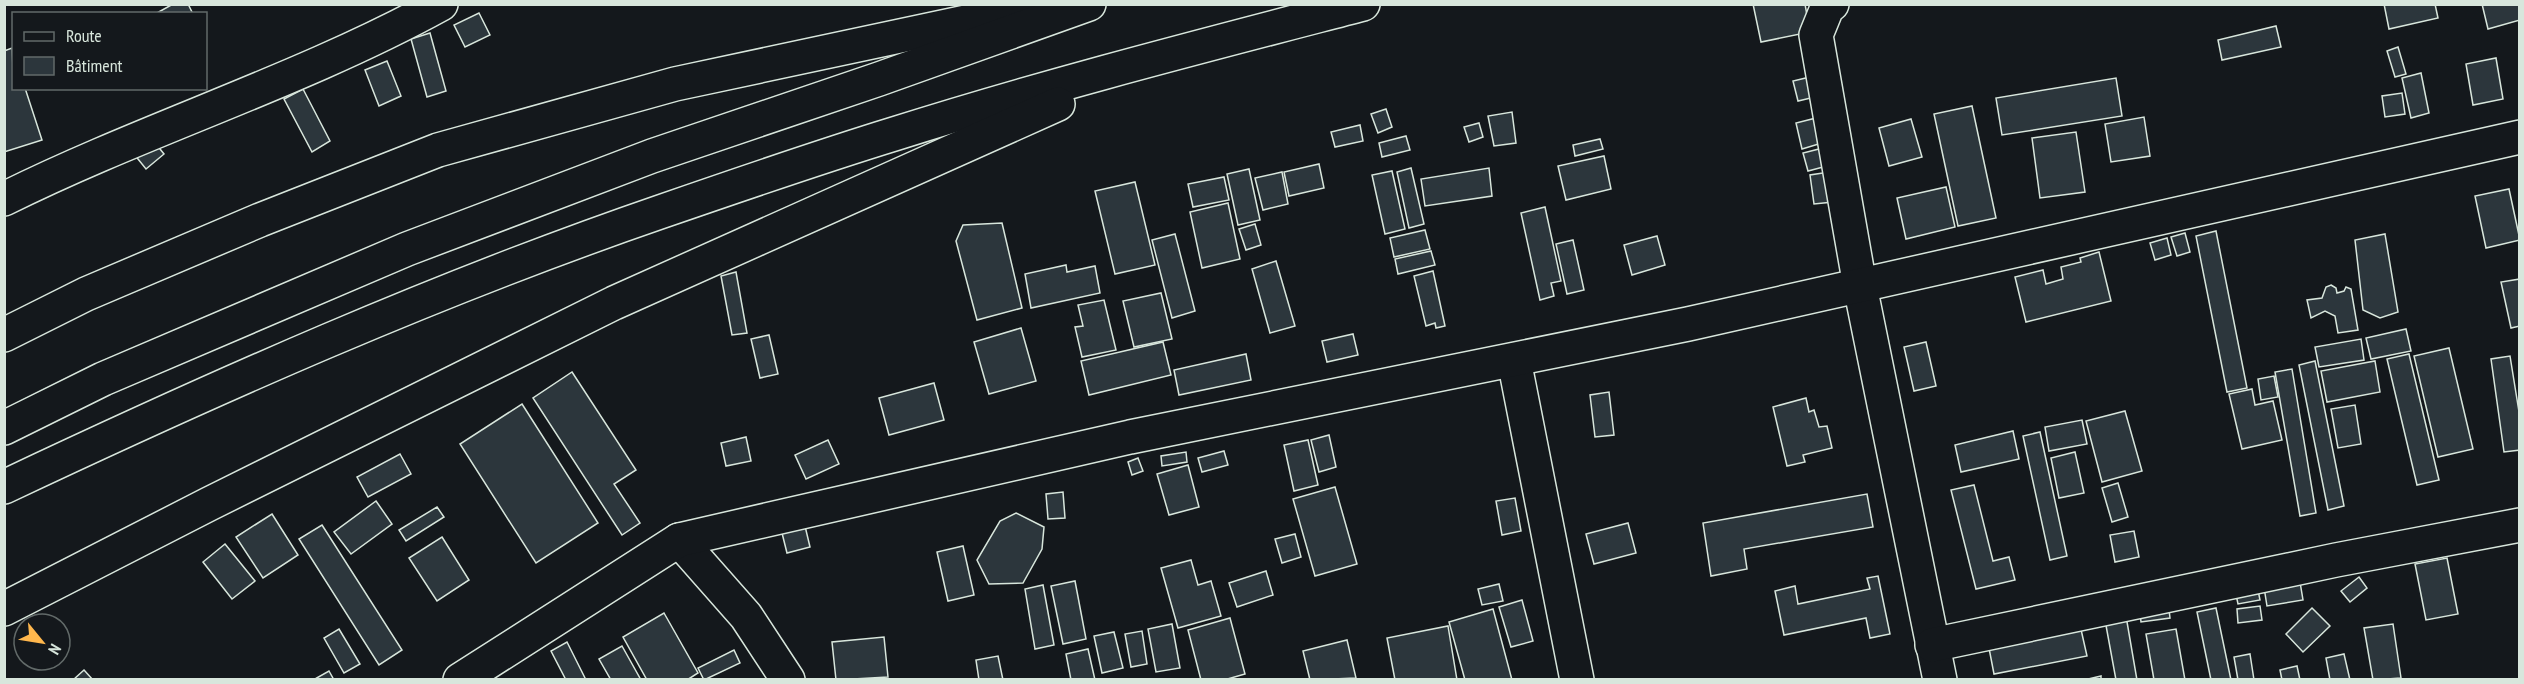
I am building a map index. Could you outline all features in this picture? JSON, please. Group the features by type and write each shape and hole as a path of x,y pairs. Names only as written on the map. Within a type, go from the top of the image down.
{"main road":[{"path":"4,199 66,168 231,102 394,30 441,4"},
{"path":"4,335 86,294 260,220 438,150 675,84 1047,4"},
{"path":"4,428 103,379 407,249 652,156 879,79 1089,4"},
{"path":"4,487 142,422 427,300 657,213 896,133 1166,55 1363,4"},
{"path":"1832,4 1827,8 1816,35 1860,286 1940,680"},
{"path":"4,609 209,504 614,303 1166,55"},
{"path":"460,680 679,540 1130,437 1514,360 1860,286 2520,137"},
{"path":"1514,360 1577,680"},
{"path":"1932,645 2336,560 2520,525"},
{"path":"679,540 746,616 788,680"}],"building":[{"path":"173,4 188,4 192,12 159,12"},
{"path":"1753,4 1805,4 1810,32 1761,42"},
{"path":"2384,4 2435,4 2438,18 2389,29"},
{"path":"2482,4 2520,4 2520,20 2488,29"},
{"path":"479,13 490,35 465,47 454,25"},
{"path":"2276,26 2281,47 2222,60 2218,40"},
{"path":"430,33 446,91 427,97 411,39"},
{"path":"2398,47 2406,74 2395,77 2387,51"},
{"path":"12,48 12,90 26,90 42,140 4,152 4,51"},
{"path":"2496,58 2503,99 2473,105 2466,64"},
{"path":"387,61 401,96 379,106 365,70"},
{"path":"2421,73 2429,113 2411,118 2402,78"},
{"path":"1810,77 1815,97 1798,101 1793,81"},
{"path":"2116,78 2122,116 2002,135 1996,98"},
{"path":"303,89 330,141 312,152 284,99"},
{"path":"2402,93 2405,114 2385,117 2382,96"},
{"path":"1972,106 1996,218 1958,226 1934,114"},
{"path":"1386,109 1392,127 1378,133 1371,114"},
{"path":"1512,112 1516,143 1494,146 1488,116"},
{"path":"2144,117 2150,156 2111,162 2105,124"},
{"path":"1816,118 1822,143 1802,149 1796,123"},
{"path":"1911,119 1922,157 1889,166 1879,128"},
{"path":"1479,123 1483,137 1469,142 1464,127"},
{"path":"1360,125 1363,141 1335,147 1331,132"},
{"path":"2076,132 2085,192 2040,198 2032,138"},
{"path":"1406,136 1410,150 1382,157 1379,143"},
{"path":"152,139 164,154 146,169 134,154"},
{"path":"1600,139 1603,149 1575,156 1573,145"},
{"path":"1823,148 1827,166 1808,171 1803,153"},
{"path":"1604,156 1611,189 1566,200 1558,166"},
{"path":"1319,164 1324,188 1289,196 1284,172"},
{"path":"1411,168 1424,224 1409,228 1397,172"},
{"path":"1489,168 1492,196 1425,206 1421,179"},
{"path":"1249,169 1260,220 1238,225 1227,174"},
{"path":"1392,171 1405,229 1385,234 1372,175"},
{"path":"1282,172 1288,204 1263,210 1255,178"},
{"path":"1829,172 1833,202 1814,204 1810,175"},
{"path":"1224,177 1229,200 1193,207 1188,184"},
{"path":"1135,182 1155,265 1115,274 1095,191"},
{"path":"1946,187 1955,227 1906,239 1897,198"},
{"path":"2509,189 2520,240 2486,248 2475,196"},
{"path":"1228,203 1240,259 1202,268 1190,212"},
{"path":"1545,207 1561,281 1551,283 1554,296 1540,300 1521,213"},
{"path":"1002,223 1022,308 977,320 956,241 963,225"},
{"path":"1255,224 1261,245 1246,250 1239,229"},
{"path":"1425,230 1430,249 1394,257 1390,238"},
{"path":"2216,231 2247,388 2227,392 2196,236"},
{"path":"2185,233 2190,252 2177,256 2171,237"},
{"path":"1175,234 1195,311 1172,318 1152,240"},
{"path":"2385,234 2398,312 2380,318 2363,310 2355,240"},
{"path":"1657,236 1665,265 1632,275 1624,245"},
{"path":"2167,238 2171,255 2155,260 2150,243"},
{"path":"1573,240 1584,290 1567,294 1556,244"},
{"path":"1431,251 1435,265 1398,274 1395,259"},
{"path":"2099,252 2111,301 2026,322 2015,277 2043,270 2046,284 2063,279 2061,267 2081,262 2080,258"},
{"path":"1276,261 1295,326 1270,333 1252,269"},
{"path":"1066,265 1067,272 1095,266 1100,293 1031,308 1025,274"},
{"path":"1433,271 1445,326 1436,328 1435,323 1426,326 1414,276"},
{"path":"736,272 747,333 732,335 721,276"},
{"path":"2520,279 2520,326 2511,328 2501,282"},
{"path":"2331,285 2336,288 2337,293 2344,291 2346,287 2351,289 2358,330 2338,333 2335,316 2325,311 2311,318 2307,300 2322,298 2326,287"},
{"path":"1161,293 1172,339 1134,347 1123,301"},
{"path":"1104,300 1116,350 1082,357 1075,327 1083,326 1078,305"},
{"path":"1021,328 1036,381 989,394 974,342"},
{"path":"2406,329 2411,351 2371,359 2366,338"},
{"path":"1353,334 1358,355 1327,362 1322,341"},
{"path":"769,335 778,374 760,378 751,339"},
{"path":"2361,339 2364,360 2319,367 2315,347"},
{"path":"1163,342 1171,375 1089,395 1081,361"},
{"path":"1926,342 1936,386 1914,391 1904,347"},
{"path":"2449,348 2473,449 2438,457 2414,356"},
{"path":"1246,354 1251,380 1179,395 1174,370"},
{"path":"2409,354 2439,480 2417,485 2387,359"},
{"path":"2510,356 2520,418 2520,450 2504,452 2491,359"},
{"path":"2315,361 2344,506 2328,510 2299,365"},
{"path":"2375,361 2380,392 2327,402 2321,371"},
{"path":"2292,369 2316,513 2300,516 2275,372"},
{"path":"572,372 636,470 614,484 640,523 622,535 533,398"},
{"path":"2274,376 2278,397 2261,400 2258,379"},
{"path":"934,383 944,420 889,435 879,398"},
{"path":"2252,389 2255,405 2273,401 2282,440 2242,449 2229,394"},
{"path":"1609,392 1614,435 1595,437 1590,395"},
{"path":"1806,398 1809,412 1814,410 1819,427 1827,426 1832,448 1803,455 1805,462 1787,466 1773,407"},
{"path":"522,404 598,523 536,563 460,444"},
{"path":"2355,405 2361,444 2338,448 2331,409"},
{"path":"2125,411 2142,471 2102,482 2086,421"},
{"path":"2082,420 2087,444 2049,451 2045,427"},
{"path":"2013,431 2019,459 1961,472 1955,445"},
{"path":"2040,432 2067,556 2050,560 2023,436"},
{"path":"1329,435 1336,467 1319,472 1311,440"},
{"path":"746,437 751,461 726,466 721,443"},
{"path":"828,440 839,464 806,479 795,455"},
{"path":"1308,440 1318,485 1294,491 1284,445"},
{"path":"1224,451 1228,465 1202,472 1198,458"},
{"path":"1186,452 1187,462 1162,466 1161,456"},
{"path":"2075,452 2084,493 2059,498 2051,458"},
{"path":"400,454 411,474 368,497 357,477"},
{"path":"1138,458 1143,471 1132,475 1128,462"},
{"path":"1188,465 1199,507 1169,515 1157,474"},
{"path":"2118,483 2128,517 2112,522 2102,488"},
{"path":"1974,485 1993,561 2009,557 2015,580 1976,589 1951,490"},
{"path":"1335,487 1357,564 1315,576 1293,499"},
{"path":"1063,492 1065,518 1048,519 1046,494"},
{"path":"1867,494 1873,527 1744,549 1747,569 1711,576 1703,523"},
{"path":"1515,498 1521,531 1502,535 1496,501"},
{"path":"376,501 392,524 351,554 334,532"},
{"path":"437,507 444,517 406,541 399,530"},
{"path":"1016,513 1044,527 1042,549 1023,583 989,584 977,560 1000,521"},
{"path":"272,514 298,555 263,578 236,537"},
{"path":"1628,523 1636,553 1594,564 1586,534"},
{"path":"322,525 402,650 379,665 299,539"},
{"path":"805,526 810,547 787,553 782,533"},
{"path":"2134,531 2139,557 2115,562 2110,535"},
{"path":"1295,534 1301,557 1282,563 1275,539"},
{"path":"442,537 469,580 437,601 409,558"},
{"path":"225,544 255,581 232,599 203,562"},
{"path":"963,546 974,595 948,601 937,552"},
{"path":"2447,558 2458,614 2426,620 2415,564"},
{"path":"1191,560 1198,585 1211,581 1221,616 1178,628 1161,568"},
{"path":"1266,571 1273,595 1237,607 1229,583"},
{"path":"1878,576 1890,634 1870,638 1866,618 1784,635 1775,591 1795,586 1798,604 1870,589 1867,578"},
{"path":"2299,576 2303,600 2267,606 2263,581"},
{"path":"2359,577 2367,588 2350,602 2341,591"},
{"path":"1075,581 1086,639 1063,644 1051,586"},
{"path":"1499,584 1503,601 1482,605 1478,589"},
{"path":"1043,585 1054,645 1035,649 1025,589"},
{"path":"2257,585 2260,600 2238,604 2235,590"},
{"path":"1522,600 1533,641 1511,647 1499,607"},
{"path":"2168,601 2170,618 2141,622 2139,605"},
{"path":"2260,606 2262,620 2238,623 2237,609"},
{"path":"2216,608 2231,680 2211,680 2197,612"},
{"path":"2312,608 2330,626 2303,652 2286,634"},
{"path":"1493,609 1512,680 1465,680 1449,622"},
{"path":"664,613 698,673 687,680 647,680 623,637"},
{"path":"2126,616 2137,680 2116,680 2105,620"},
{"path":"1230,618 1245,674 1224,680 1201,680 1188,630"},
{"path":"1172,624 1180,668 1156,672 1148,629"},
{"path":"2393,624 2401,678 2373,680 2364,628"},
{"path":"2080,625 2087,656 1994,674 1988,643"},
{"path":"1448,626 1457,680 1395,680 1387,638"},
{"path":"339,629 360,664 344,673 324,638"},
{"path":"2176,629 2185,680 2154,680 2146,634"},
{"path":"1142,631 1147,664 1131,667 1125,634"},
{"path":"1114,632 1123,668 1102,673 1094,636"},
{"path":"884,637 888,677 836,680 832,642"},
{"path":"1347,640 1356,678 1310,680 1303,651"},
{"path":"567,642 586,680 566,680 551,651"},
{"path":"622,646 641,680 611,680 599,659"},
{"path":"1088,649 1095,680 1071,680 1066,654"},
{"path":"734,650 740,663 704,680 698,668"},
{"path":"2250,654 2254,680 2238,680 2234,657"},
{"path":"2344,654 2350,680 2330,680 2326,658"},
{"path":"998,656 1003,680 979,680 976,660"},
{"path":"2297,666 2300,680 2282,680 2280,670"},
{"path":"84,670 93,680 73,680"},
{"path":"329,671 334,680 313,680"},
{"path":"2101,676 2101,680 2084,680"}]}
